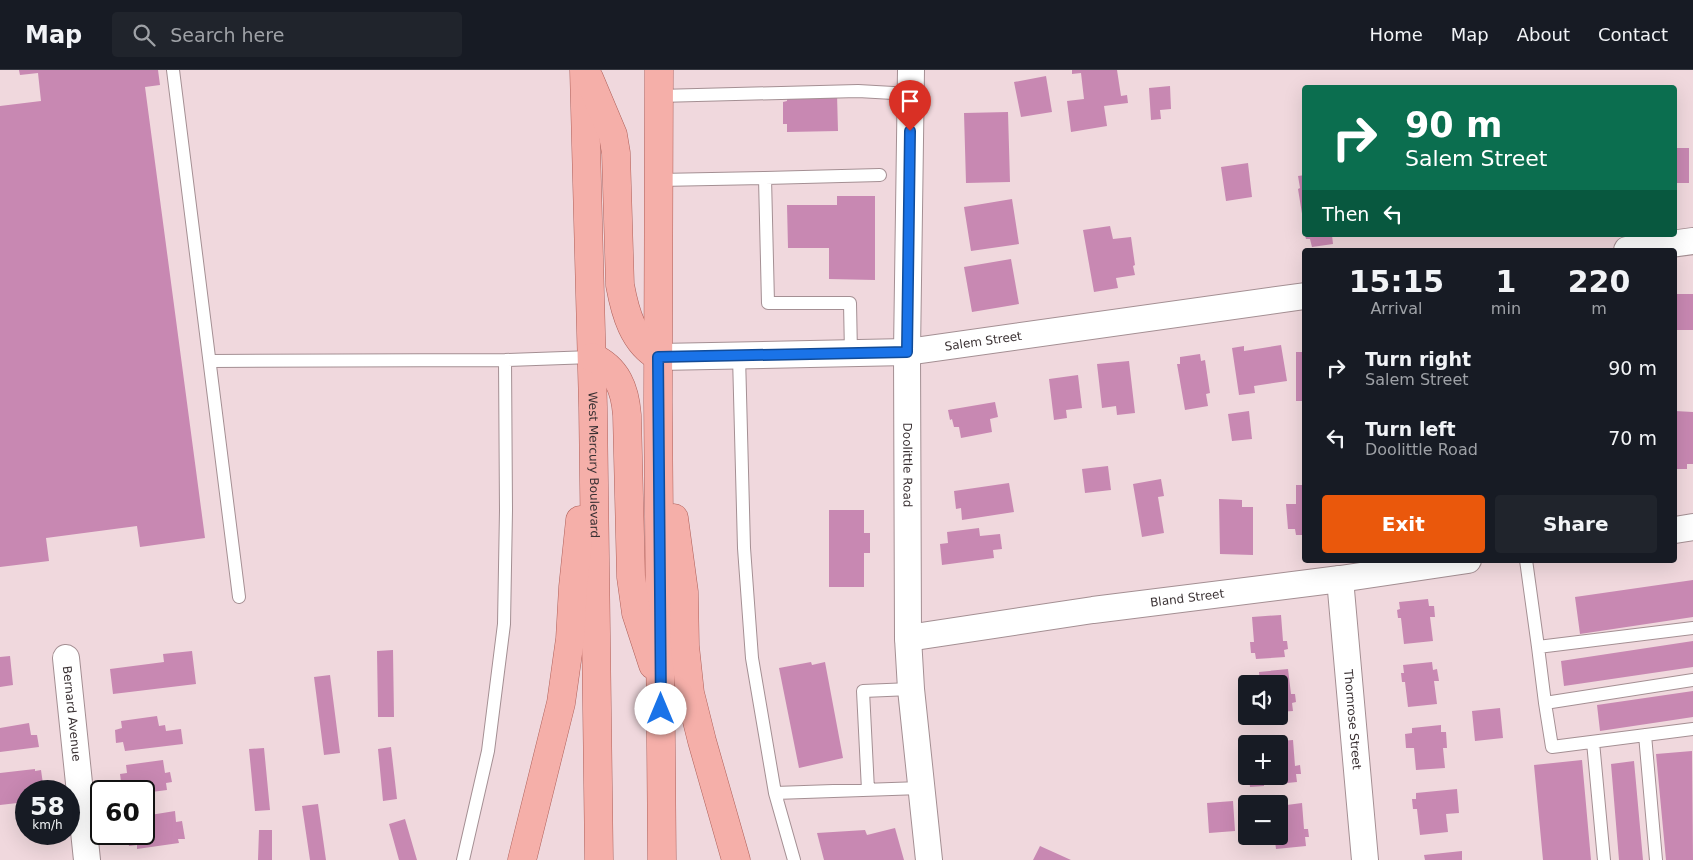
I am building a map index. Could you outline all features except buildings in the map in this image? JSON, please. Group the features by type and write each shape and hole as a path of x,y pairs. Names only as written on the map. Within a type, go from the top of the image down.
{"main road":[{"path":"585,70 613,135 616,152 620,285 624,306 632,328 643,345 658,357"},
{"name":"West Mercury Boulevard","path":"585,70 593,407 599,860"},
{"path":"659,83 658,402 662,860"},
{"path":"592,357 605,364 618,378 625,396 632,595 661,690"},
{"path":"658,402 684,592 685,646 690,693 736,860"},
{"path":"522,860 560,703 570,640 573,587 593,407"}],"street":[{"name":"Doolittle Road","path":"911,82 907,352 908,638 911,689 928,860"},
{"path":"1642,248 1693,241"},
{"name":"Salem Street","path":"658,357 907,352 1302,296"},
{"path":"1677,530 1693,527"},
{"name":"Bland Street","path":"908,638 1103,609 1340,579 1448,563"},
{"name":"Thornrose Street","path":"1340,579 1366,860"},
{"name":"Bernard Avenue","path":"66,658 87,860"}],"lane":[{"path":"173,70 239,597"},
{"path":"659,83 858,91 911,82"},
{"path":"659,180 880,175"},
{"path":"765,178 768,303 850,303 852,354"},
{"path":"739,356 744,548 752,658 775,793 794,860"},
{"path":"211,362 504,360 592,357"},
{"path":"463,860 488,751 504,624 506,510 504,360"},
{"path":"1526,563 1552,747 1693,729"},
{"path":"1538,647 1693,628"},
{"path":"1545,703 1693,680"},
{"path":"868,790 863,691 911,689"},
{"path":"1645,735 1656,860"},
{"path":"1593,742 1604,860"},
{"path":"775,793 921,788"}],"route":[{"path":"661,709 658,357 907,352 910,131"}]}
